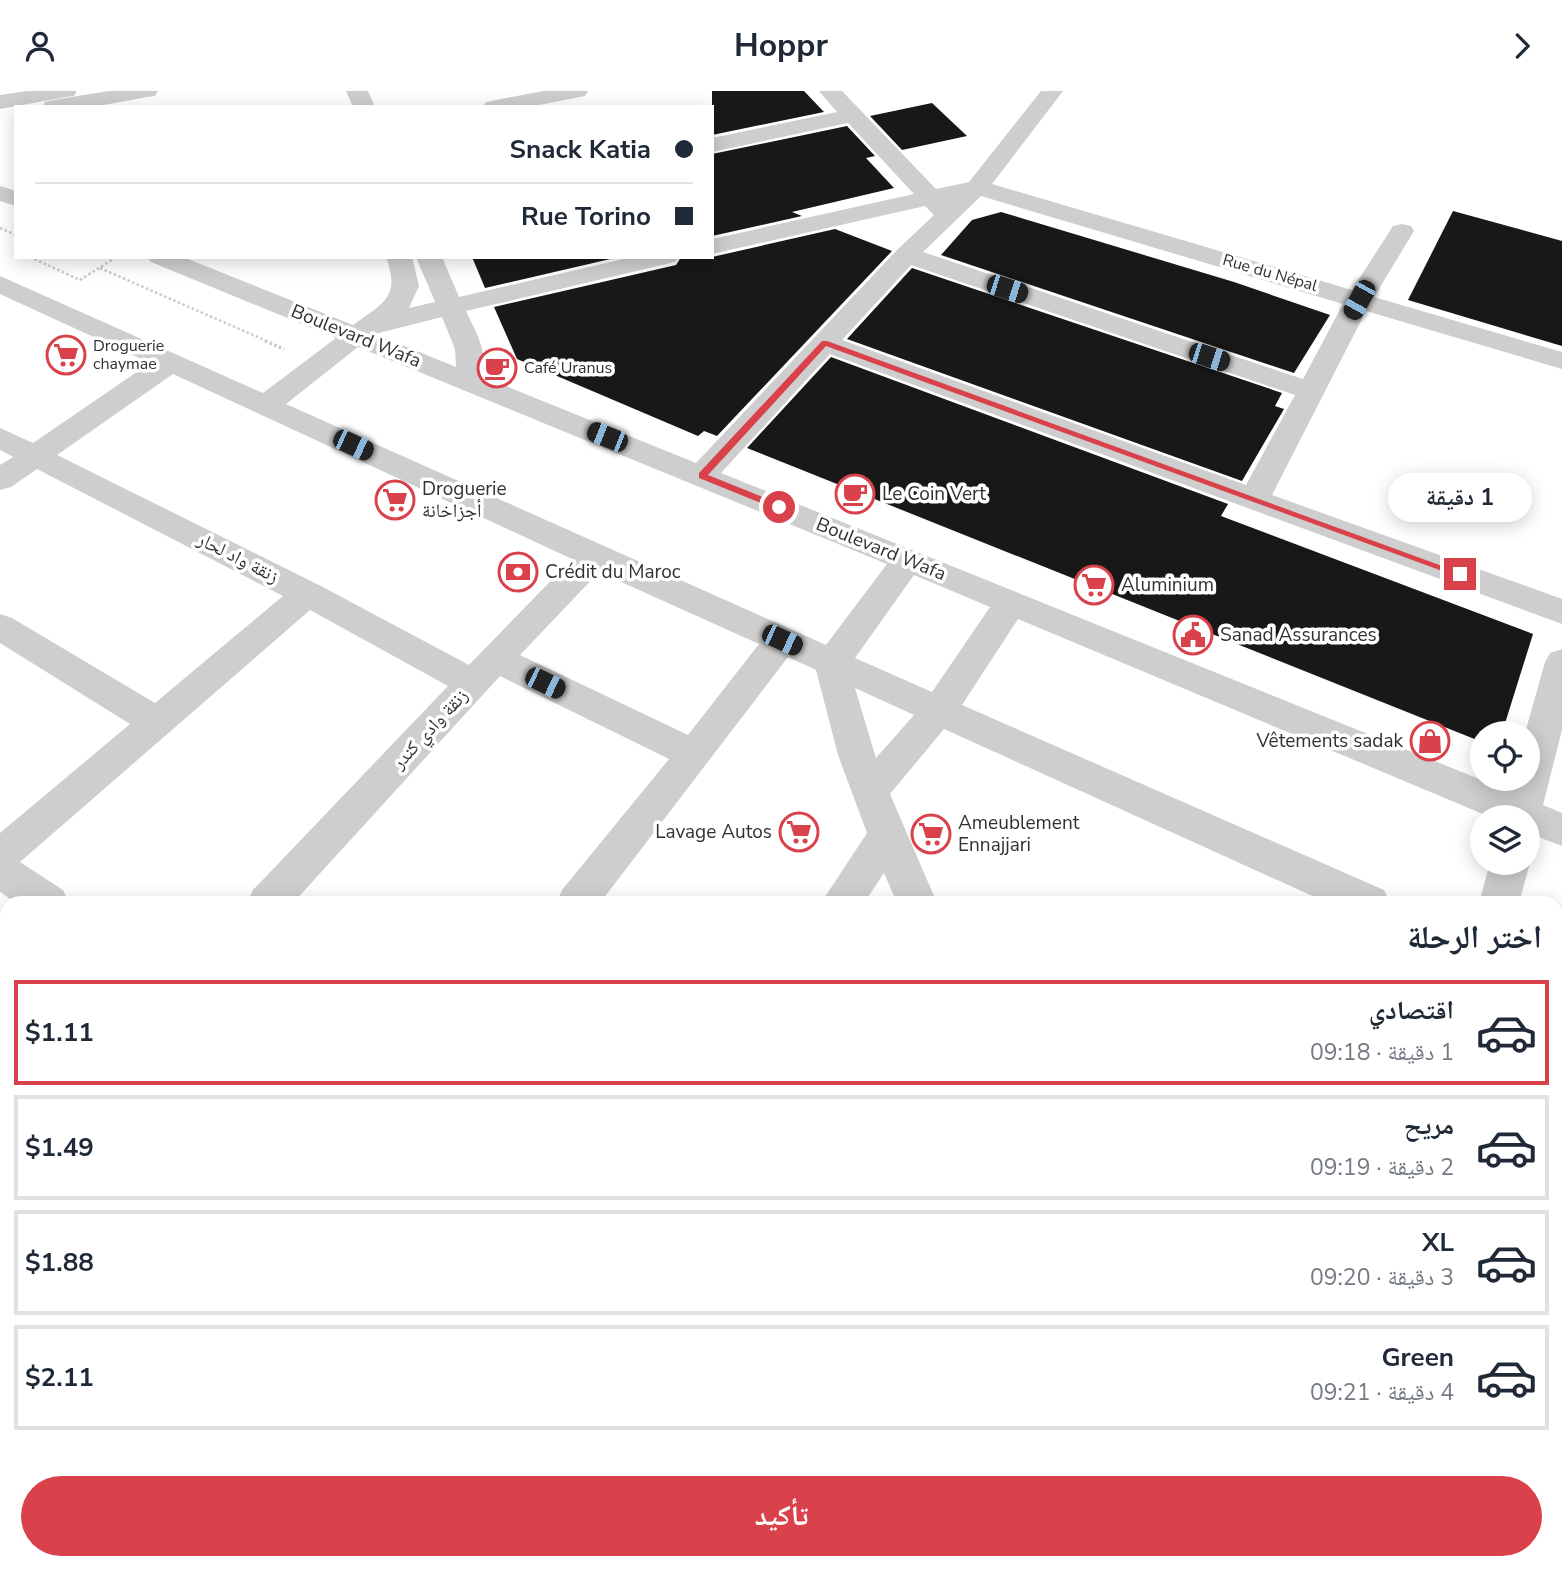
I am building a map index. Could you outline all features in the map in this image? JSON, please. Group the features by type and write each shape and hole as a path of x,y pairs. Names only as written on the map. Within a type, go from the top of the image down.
{"street":[{"path":"0,102 66,91"},
{"path":"65,105 147,91"},
{"path":"504,105 577,91"},
{"path":"830,91 939,207"},
{"path":"714,247 939,207 977,187 1052,91"},
{"path":"714,145 853,115"},
{"name":"Rue du Népal","path":"977,187 1562,361"},
{"path":"702,475 906,255 939,207"},
{"path":"1255,498 1359,300 1402,231"},
{"path":"906,255 1310,391"},
{"name":"Boulevard Wafa","path":"166,259 366,330 466,379 1012,602 1498,805"},
{"path":"266,405 399,303 407,291 408,280 400,259"},
{"path":"430,259 469,349 471,364 466,379"},
{"path":"366,330 451,306 657,259"},
{"path":"0,283 596,557 1354,896"},
{"path":"825,343 1562,612"},
{"path":"0,480 171,362"},
{"name":"زنقة واد لحار","path":"0,438 307,594 484,671 694,755"},
{"name":"زنقة وادي كندر","path":"274,896 576,573 596,557"},
{"path":"908,560 832,663 848,733 886,837 914,896"},
{"path":"0,856 307,594"},
{"path":"869,792 938,711 1012,602"},
{"path":"0,627 157,722"},
{"path":"582,896 782,640"},
{"path":"1525,805 1562,662"},
{"name":"Boulevard Wafa","path":"1540,822 1562,830"},
{"path":"846,896 886,837"},
{"path":"0,870 39,896"},
{"path":"1501,896 1507,875"}],"path":[{"path":"34,259 80,280 113,259"},
{"path":"100,268 320,365"}],"building":[{"path":"712,91 804,91 824,112 714,135"},
{"path":"932,103 967,136 902,150 870,116"},
{"path":"847,126 875,156 866,158 894,188 792,212 802,216 714,236 714,154"},
{"path":"1453,211 1562,241 1562,346 1408,300"},
{"path":"1001,212 1234,282 1330,315 1294,373 941,255 972,220"},
{"path":"835,229 892,251 717,436 704,431 698,436 517,359 494,307 676,265 680,259 714,259 714,257"},
{"path":"473,259 610,259 485,288"},
{"path":"912,268 1282,393 1275,406 1284,409 1242,481 847,339"},
{"path":"831,357 1228,504 1221,516 1533,634 1506,721 1470,721 1470,737 747,448"}],"place":[{"name":"Droguerie chaymae","path":"66,355"},
{"name":"Café Uranus","path":"497,368"},
{"name":"Le Coin Vert","path":"855,494"},
{"name":"Droguerie أجزاخانة","path":"395,500"},
{"name":"Crédit du Maroc","path":"518,572"},
{"name":"Aluminium","path":"1094,585"},
{"name":"Sanad Assurances","path":"1193,635"},
{"name":"Vêtements sadak","path":"1430,741"},
{"name":"Lavage Autos","path":"799,832"},
{"name":"Ameublement Ennajjari","path":"931,834"}],"route":[{"path":"779,507 702,475 825,343 1460,574"}]}
